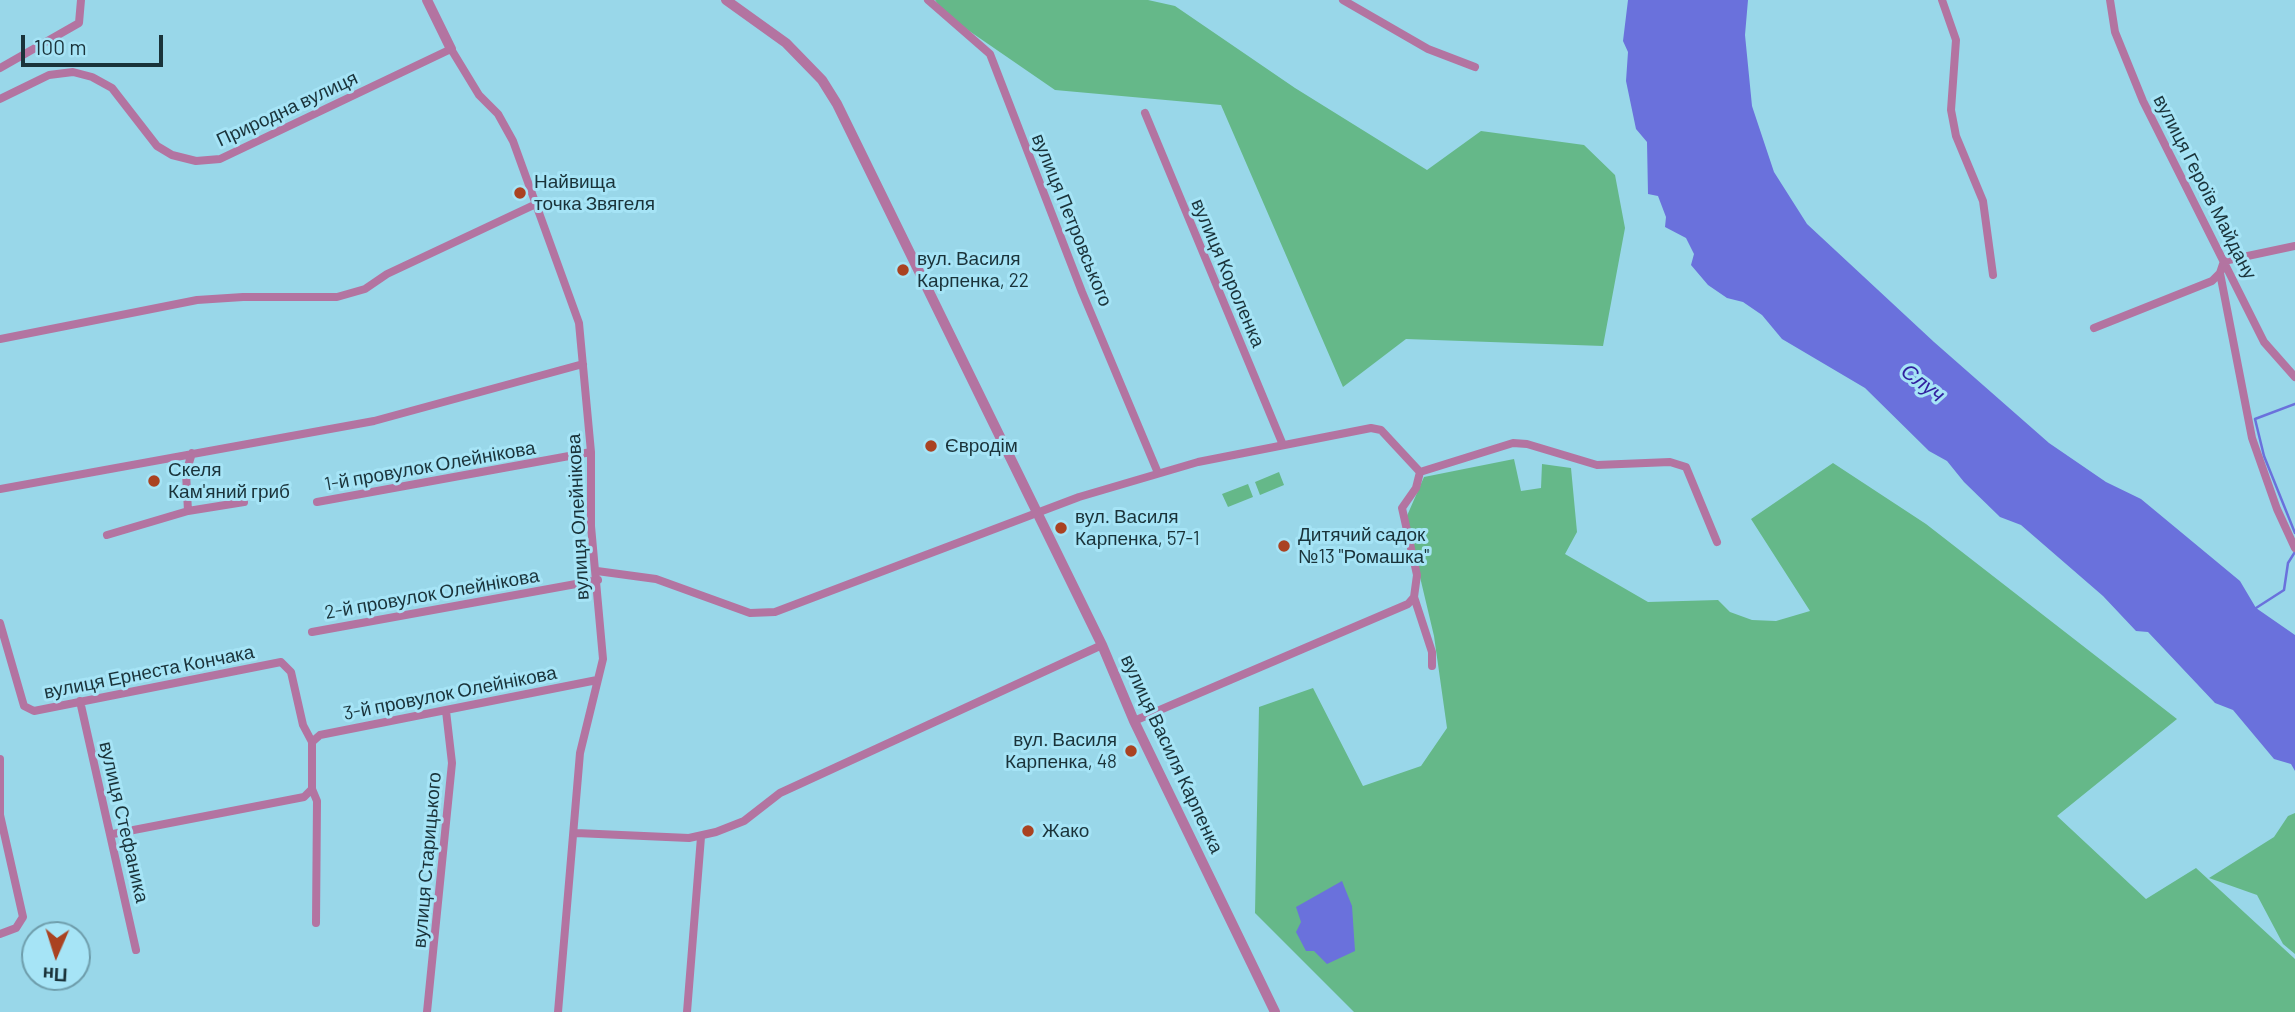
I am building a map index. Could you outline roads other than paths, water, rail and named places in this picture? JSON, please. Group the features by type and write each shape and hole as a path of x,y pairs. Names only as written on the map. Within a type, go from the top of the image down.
{"street":[{"path":"0,68 79,23 81,0"},
{"path":"427,0 451,49"},
{"name":"вулиця Василя Карпенка","path":"726,0 786,43 822,80 836,104 1102,645 1134,721 1275,1012"},
{"name":"вулиця Петровського","path":"928,0 990,54 1082,292 1158,473"},
{"path":"1343,0 1428,49 1475,67"},
{"path":"1942,0 1956,40 1950,95 1953,123 1983,201 1993,275"},
{"name":"вулиця Героїв Майдану","path":"2110,0 2115,32 2143,101 2264,342 2295,377"},
{"name":"Природна вулиця","path":"0,99 49,75 73,72 92,77 112,88 157,146 172,155 196,161 220,159 451,49"},
{"name":"вулиця Олейнікова","path":"451,49 479,94 503,123 579,323 591,453 591,526 598,575 603,659 580,753 576,833 558,1012"},
{"name":"вулиця Короленка","path":"1145,113 1283,445"},
{"path":"0,339 197,300 243,297 337,298 365,289 387,274 536,204"},
{"path":"2094,328 2212,281 2220,273 2224,261 2295,246"},
{"path":"2220,273 2252,438 2277,509 2294,546"},
{"path":"0,489 374,421 583,364"},
{"path":"598,575 656,579 750,613 775,612 1035,512 1158,473 1283,445 1371,428 1381,430 1420,472"},
{"path":"1420,472 1513,443 1527,444 1597,465 1670,462 1686,467 1717,542"},
{"path":"188,512 186,473 192,453"},
{"name":"1-й провулок Олейнікова","path":"317,502 591,453"},
{"path":"1420,472 1416,488 1402,508 1401,518 1417,575 1414,597 1432,652 1432,666"},
{"path":"107,535 188,512 244,502"},
{"name":"2-й провулок Олейнікова","path":"312,632 598,575"},
{"path":"1134,721 1408,604 1414,597"},
{"name":"вулиця Ернеста Кончака","path":"0,623 24,706 34,711 281,662 291,671 303,725 312,742"},
{"path":"576,833 701,837 744,821 780,793 1102,645"},
{"name":"3-й провулок Олейнікова","path":"312,742 320,735 597,680"},
{"name":"вулиця Стефаника","path":"80,701 113,834 136,950"},
{"name":"вулиця Старицького","path":"427,1012 452,763 446,711"},
{"path":"312,742 312,789 317,801 316,923"},
{"path":"0,759 0,815 23,917 16,928 0,934"},
{"path":"113,834 304,797 312,789"},
{"path":"687,1012 701,837"}],"water":[{"name":"Случ","path":"1628,0 1748,0 1745,35 1752,106 1774,172 1807,224 1934,342 2049,443 2106,482 2141,499 2240,581 2256,608 2295,635 2295,771 2291,764 2274,759 2233,710 2215,703 2148,632 2136,631 2103,596 2021,525 2000,517 1947,461 1929,451 1865,388 1782,339 1762,315 1743,302 1727,298 1708,285 1691,265 1694,254 1686,238 1665,227 1666,217 1658,196 1648,194 1647,142 1636,129 1626,81 1628,52 1623,41"},
{"path":"1342,881 1352,906 1355,951 1327,964 1314,951 1306,951 1296,932 1301,922 1296,907"}],"waterway":[{"path":"2295,404 2255,419 2264,456 2295,533"},
{"path":"2256,608 2284,590 2288,563 2295,552"}],"place":[{"name":"Найвища точка Звягеля","path":"520,193"},
{"name":"вул. Василя Карпенка, 22","path":"903,270"},
{"name":"Євродім","path":"931,446"},
{"name":"Скеля Кам'яний гриб","path":"154,481"},
{"name":"вул. Василя Карпенка, 57-1","path":"1061,528"},
{"name":"Дитячий садок №13 \"Ромашка\"","path":"1284,546"},
{"name":"вул. Василя Карпенка, 48","path":"1131,751"},
{"name":"Жако","path":"1028,831"}]}
